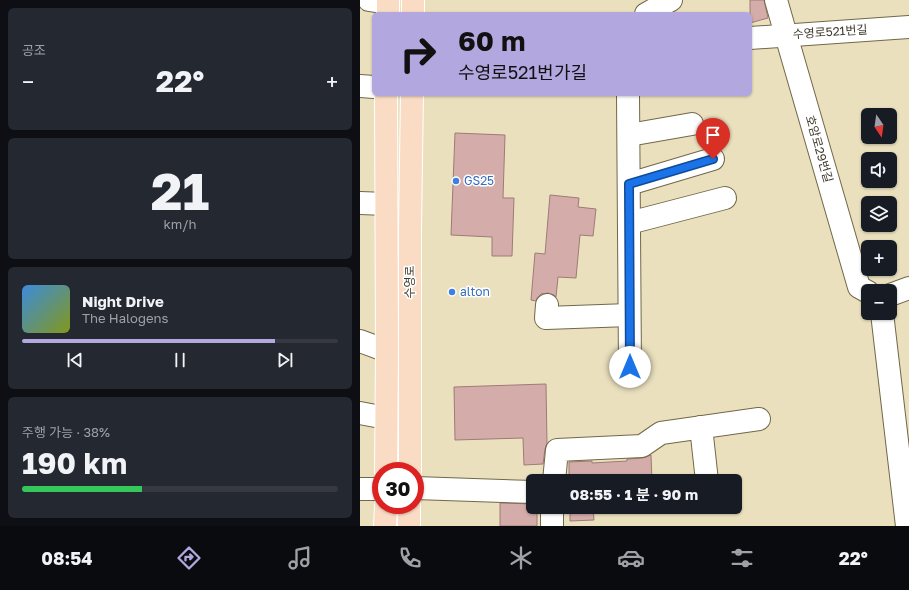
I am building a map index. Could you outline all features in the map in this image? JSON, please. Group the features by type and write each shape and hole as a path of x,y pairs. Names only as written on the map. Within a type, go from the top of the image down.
{"main road":[{"path":"413,0 413,12"},
{"name":"수영로","path":"386,96 388,351 386,462"},
{"name":"수영로","path":"410,462 410,228 412,96"},
{"path":"385,526 386,514"},
{"path":"409,514 409,526"}],"street":[{"path":"650,12 671,0"},
{"name":"호암로29번길","path":"776,0 859,287 861,288"},
{"name":"수영로521번길","path":"752,38 909,26"},
{"path":"360,86 372,87"},
{"path":"628,96 630,367"},
{"path":"628,135 692,124"},
{"path":"629,184 713,159"},
{"path":"629,223 726,198"},
{"path":"360,203 386,204"},
{"path":"897,292 909,288"},
{"path":"547,305 546,318 629,315"},
{"path":"883,320 907,526"},
{"path":"360,341 388,351"},
{"path":"360,413 386,418"},
{"path":"555,474 557,450 642,446 661,433 759,419"},
{"path":"701,427 706,474"},
{"path":"424,488 526,492"},
{"path":"360,489 372,489"},
{"path":"552,514 552,526"}],"building":[{"path":"750,0 764,0 768,18 752,22 752,12 750,12"},
{"path":"455,133 505,135 503,198 514,198 512,256 492,256 492,237 451,235"},
{"path":"550,195 579,198 578,207 596,209 593,236 580,235 576,278 558,277 556,297 548,293 541,294 536,301 531,300 535,253 545,254"},
{"path":"546,384 547,443 543,464 524,465 523,438 455,440 454,387"},
{"path":"651,455 652,474 569,474 569,462 592,461 592,463 627,461 627,459 643,458"},
{"path":"500,503 526,504 526,514 537,514 537,526 500,526"},
{"path":"570,514 594,514 594,520 570,521"}],"place":[{"name":"GS25","path":"456,181"},
{"name":"alton","path":"452,292"}],"route":[{"path":"630,367 629,184 713,159"}]}
